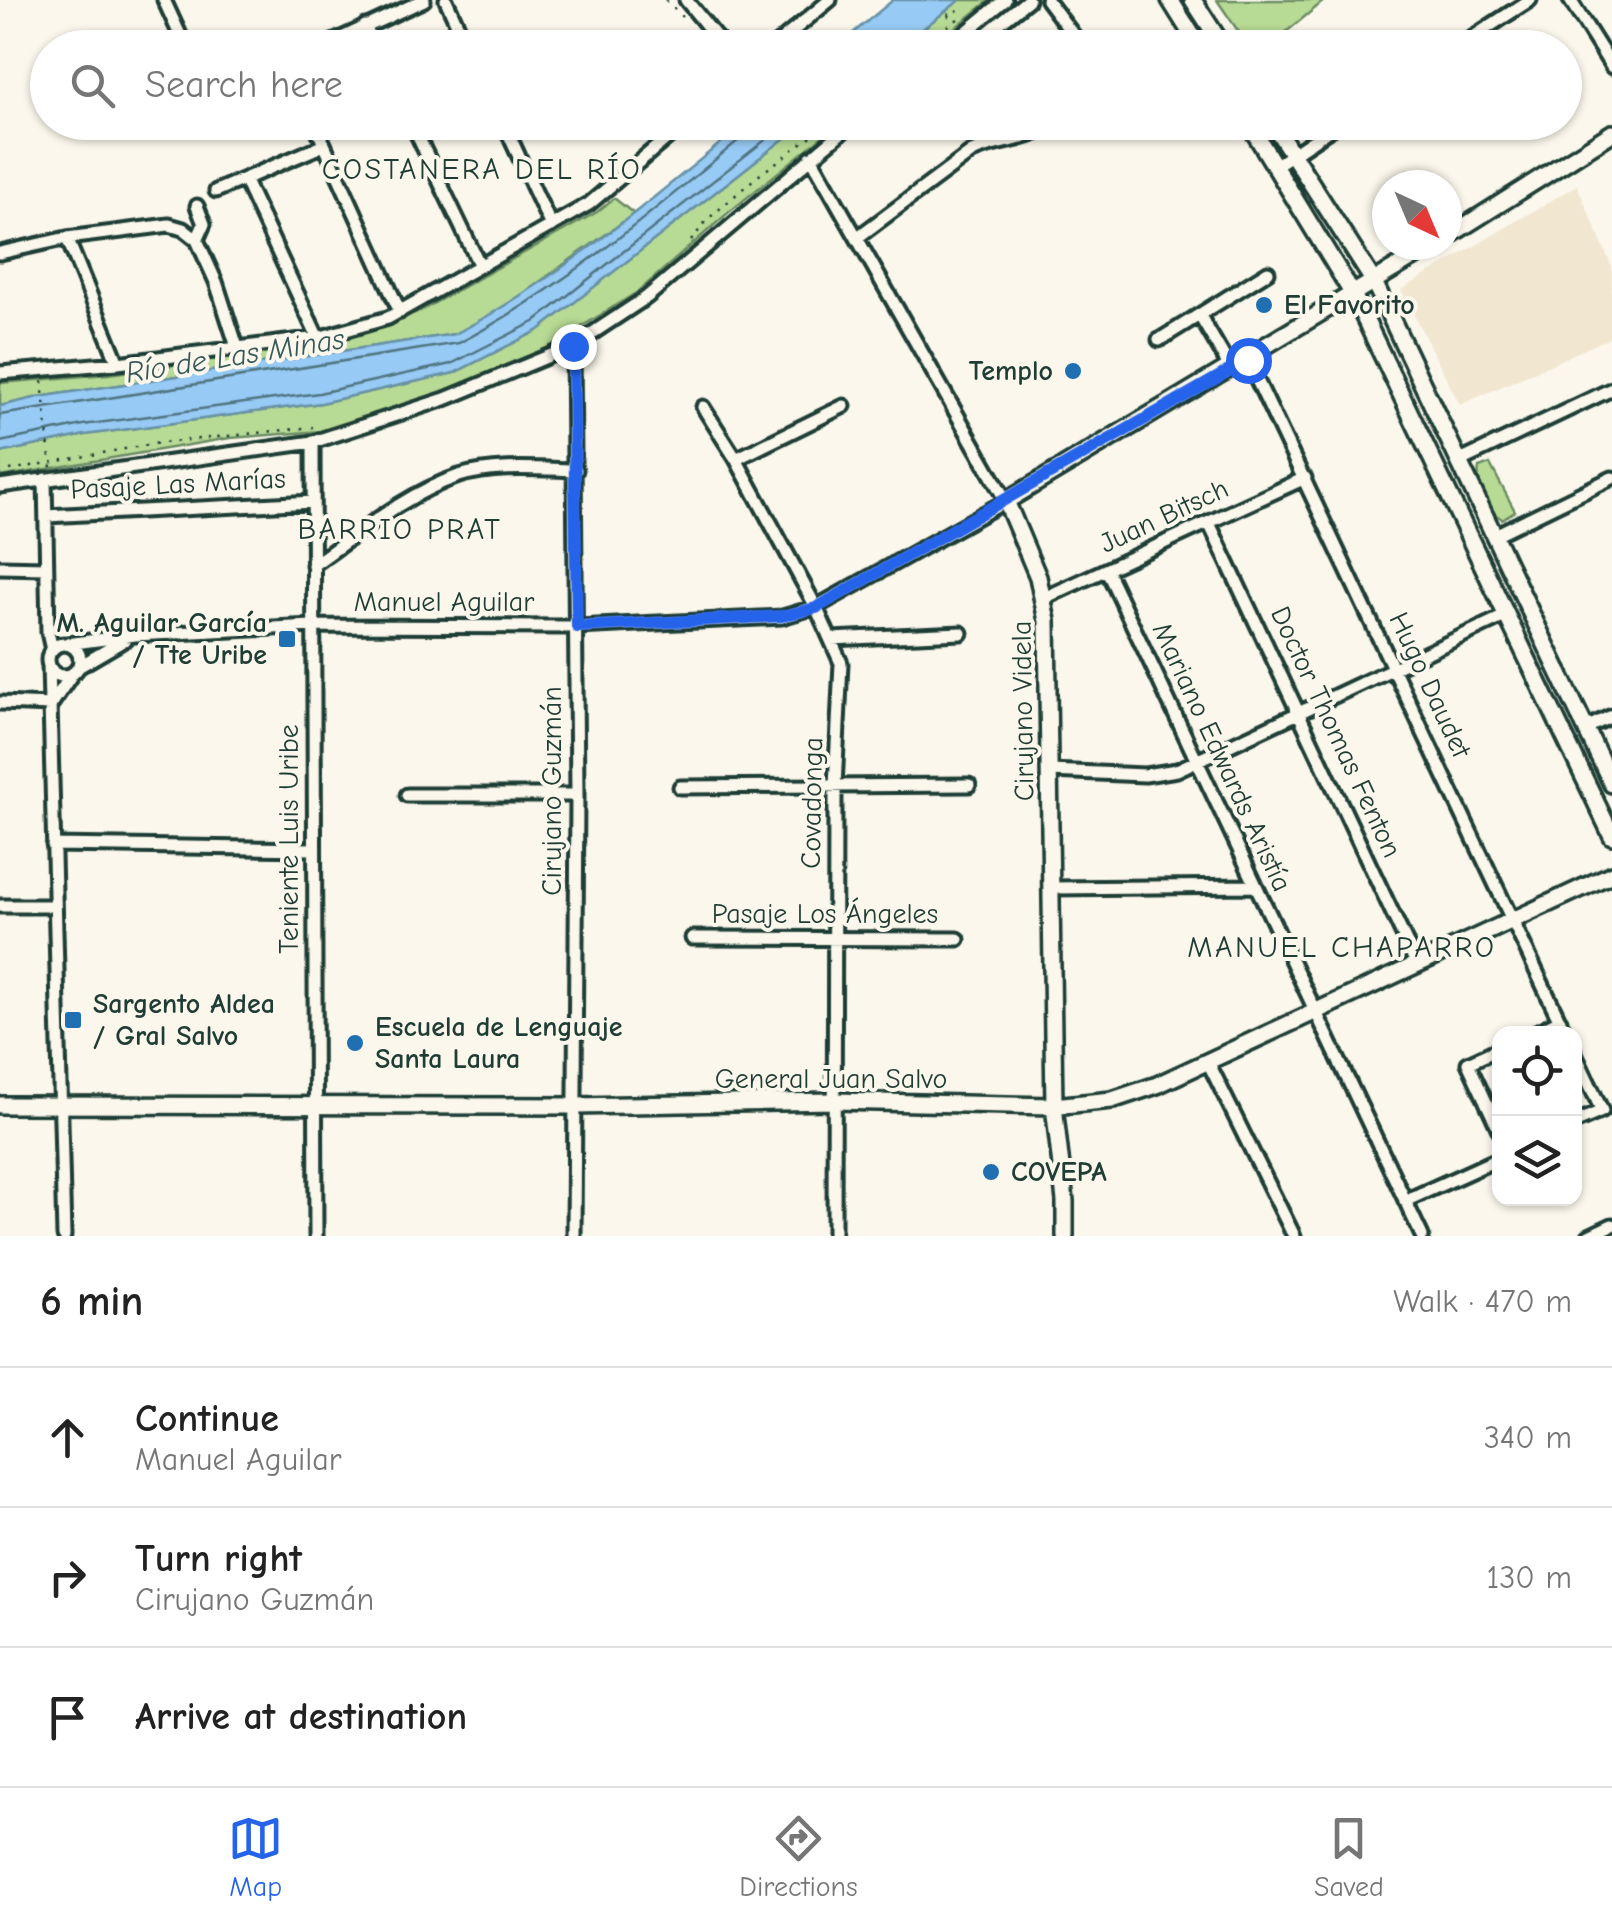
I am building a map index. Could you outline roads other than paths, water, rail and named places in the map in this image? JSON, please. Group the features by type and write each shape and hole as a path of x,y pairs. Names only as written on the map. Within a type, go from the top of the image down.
{"street":[{"path":"164,0 178,30"},
{"path":"357,30 424,0"},
{"path":"446,0 460,30"},
{"path":"686,0 710,30"},
{"path":"794,30 830,0"},
{"path":"969,30 1005,0"},
{"path":"995,30 1028,0"},
{"path":"1047,0 1070,30"},
{"path":"1170,0 1189,30"},
{"path":"1193,0 1212,30"},
{"path":"1484,30 1530,0"},
{"path":"1570,0 1612,67"},
{"path":"365,26 367,30"},
{"path":"1462,228 1612,134"},
{"path":"322,140 400,312"},
{"path":"420,140 480,266"},
{"path":"511,140 551,226"},
{"path":"0,373 318,338 400,312 551,226 614,185 665,140"},
{"path":"0,486 313,442 445,399 573,346 647,297 832,140"},
{"path":"858,238 972,152 1005,140"},
{"path":"1259,140 1354,296 1612,836"},
{"path":"1284,140 1374,282 1612,784"},
{"path":"1275,166 1314,140"},
{"path":"216,192 324,145"},
{"name":"Cirujano Videla","path":"811,158 1006,501 1044,598 1054,1106 1066,1201 1076,1236"},
{"path":"244,179 318,338"},
{"path":"197,240 204,224 198,206"},
{"path":"0,250 169,225 184,230 197,240 216,282 236,348"},
{"path":"67,238 118,363"},
{"name":"Manuel Aguilar","path":"68,644 135,635 314,626 577,627 782,616 816,608 1248,360 1410,260"},
{"path":"1159,340 1268,272"},
{"path":"1200,316 1232,368"},
{"name":"Cirujano Guzmán","path":"573,346 578,795 574,1236"},
{"name":"Hugo Daudet","path":"1248,360 1563,1026"},
{"path":"1458,462 1612,389"},
{"path":"736,460 844,406"},
{"name":"Covadonga","path":"703,407 816,608 841,663 836,787 834,1236"},
{"name":"Teniente Luis Uribe","path":"313,442 316,1236"},
{"path":"313,565 422,492 463,475 522,468 576,470"},
{"path":"49,478 46,568 52,650 49,666 64,1236"},
{"name":"Juan Bitsch","path":"1044,598 1305,478"},
{"path":"1495,535 1612,478"},
{"name":"Pasaje Las Marías","path":"46,516 313,502"},
{"name":"Doctor Thomas Fenton","path":"1210,523 1416,963"},
{"path":"0,567 46,568"},
{"name":"Mariano Edwards Aristía","path":"1106,571 1422,1236"},
{"path":"1050,771 1157,775 1195,761 1507,615"},
{"path":"831,640 960,633"},
{"name":"Manuel Aguilar","path":"76,670 135,635"},
{"path":"51,705 76,670 77,650 68,644 52,650"},
{"path":"49,666 61,676 76,670"},
{"path":"0,702 51,705"},
{"path":"1586,728 1612,716"},
{"path":"680,788 969,784"},
{"path":"407,795 578,795"},
{"path":"54,845 314,850"},
{"name":"General Juan Salvo","path":"0,1105 575,1106 834,1101 1054,1106 1125,1096 1208,1062 1612,874"},
{"path":"1050,888 1256,886"},
{"path":"0,906 55,906"},
{"name":"Pasaje Los Ángeles","path":"692,938 958,939"},
{"path":"1548,1026 1560,1020"},
{"path":"1492,1052 1468,1063 1492,1115"},
{"path":"1208,1062 1294,1236"},
{"path":"1582,1068 1602,1111 1582,1120"},
{"path":"1405,1201 1492,1162"},
{"name":"Cirujano Videla","path":"1065,1236 1066,1201"},
{"path":"1589,1236 1612,1225"}],"water":[{"path":"893,0 960,0 921,30 857,30"},
{"path":"724,140 782,140 539,330 454,373 321,403 85,435 0,453 0,406 455,334 532,288 641,208"}],"place":[{"name":"El Favorito","path":"1264,305"},
{"name":"Templo","path":"1073,371"},
{"name":"M. Aguilar García / Tte Uribe","path":"287,639"},
{"name":"Sargento Aldea / Gral Salvo","path":"73,1020"},
{"name":"Escuela de Lenguaje Santa Laura","path":"355,1043"},
{"name":"COVEPA","path":"991,1172"}],"district":[{"name":"COSTANERA DEL RÍO","path":"482,169"},
{"name":"BARRIO PRAT","path":"400,529"},
{"name":"MANUEL CHAPARRO","path":"1342,947"}],"water label":[{"name":"Río de Las Minas","path":"235,356"}]}
